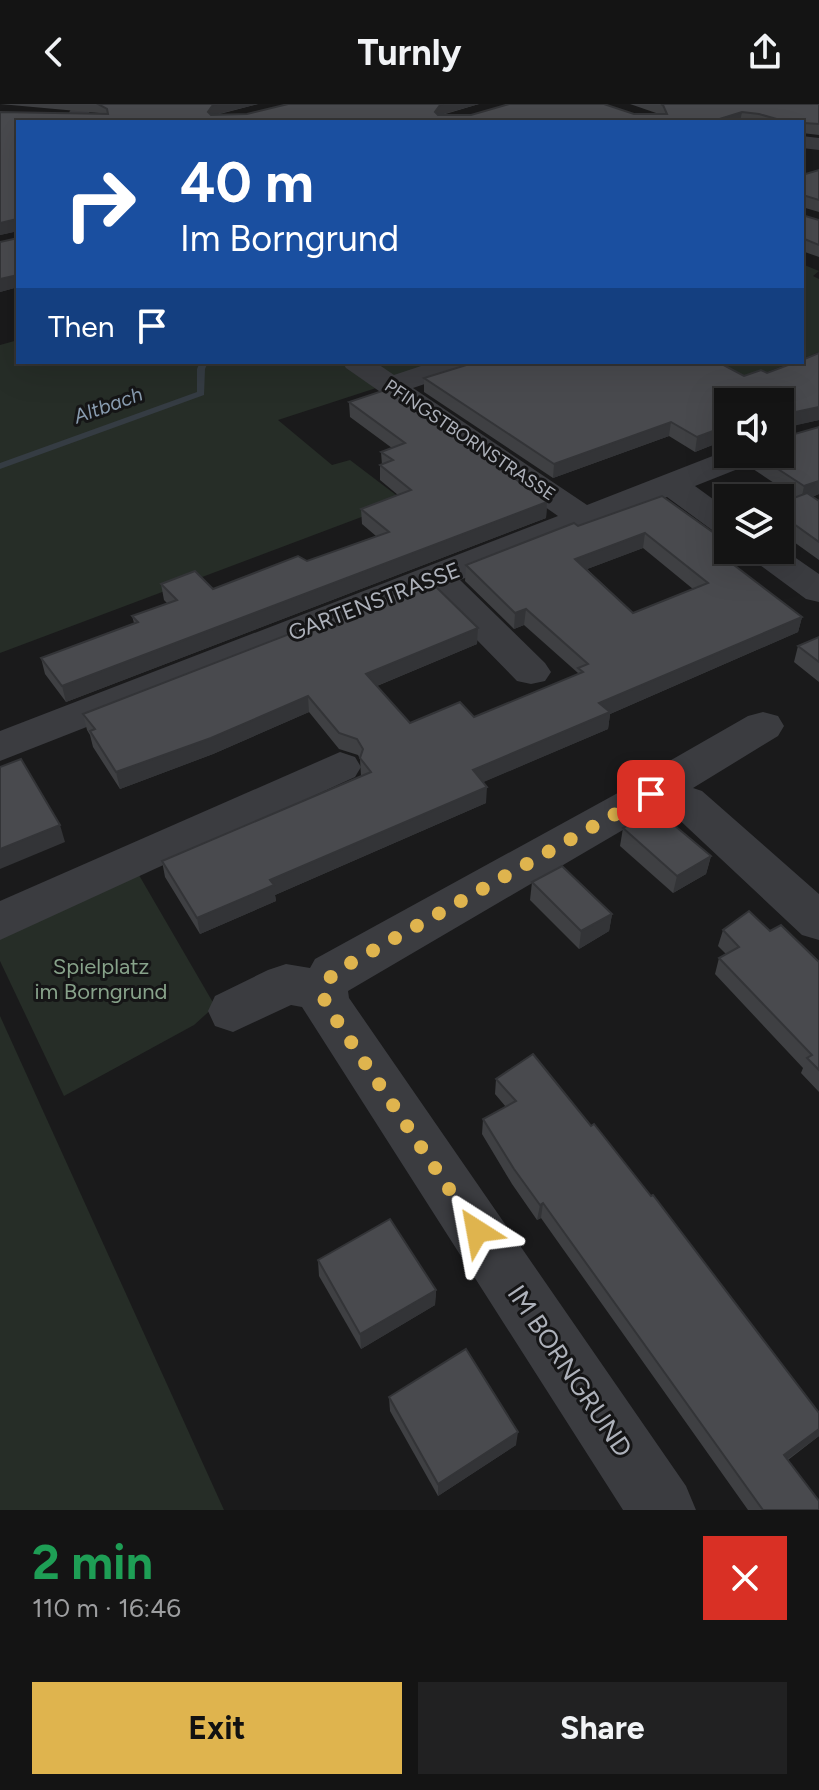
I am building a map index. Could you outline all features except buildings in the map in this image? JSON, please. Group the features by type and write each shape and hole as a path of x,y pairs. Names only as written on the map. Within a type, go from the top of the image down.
{"street":[{"path":"73,112 92,120"},
{"name":"PFINGSTBORNSTRASSE","path":"359,364 584,518"},
{"path":"392,385 456,364"},
{"name":"GARTENSTRASSE","path":"0,747 714,468"},
{"path":"672,485 714,516"},
{"path":"783,564 815,584"},
{"path":"436,577 531,672"},
{"path":"669,796 674,777 763,726"},
{"path":"0,922 340,767"},
{"path":"233,1011 286,984 323,990 333,973 346,965 651,794 687,802 819,922"},
{"name":"IM BORNGRUND","path":"323,990 325,1003 662,1510"}],"green space":[{"path":"804,265 819,271 813,276 819,279 819,352 804,358"},
{"path":"16,341 16,364 450,364 278,420 332,465 350,460 404,501 0,653 0,345"},
{"path":"697,364 788,364 733,385"},
{"name":"Spielplatz im Borngrund","path":"136,870 215,1006 194,1025 64,1096 0,961 0,939"},
{"path":"0,1016 224,1510 0,1510"}],"waterway":[{"name":"Altbach","path":"0,466 201,393 203,364"}],"route":[{"path":"477,1231 325,1003 323,990 333,973 651,794"}]}
